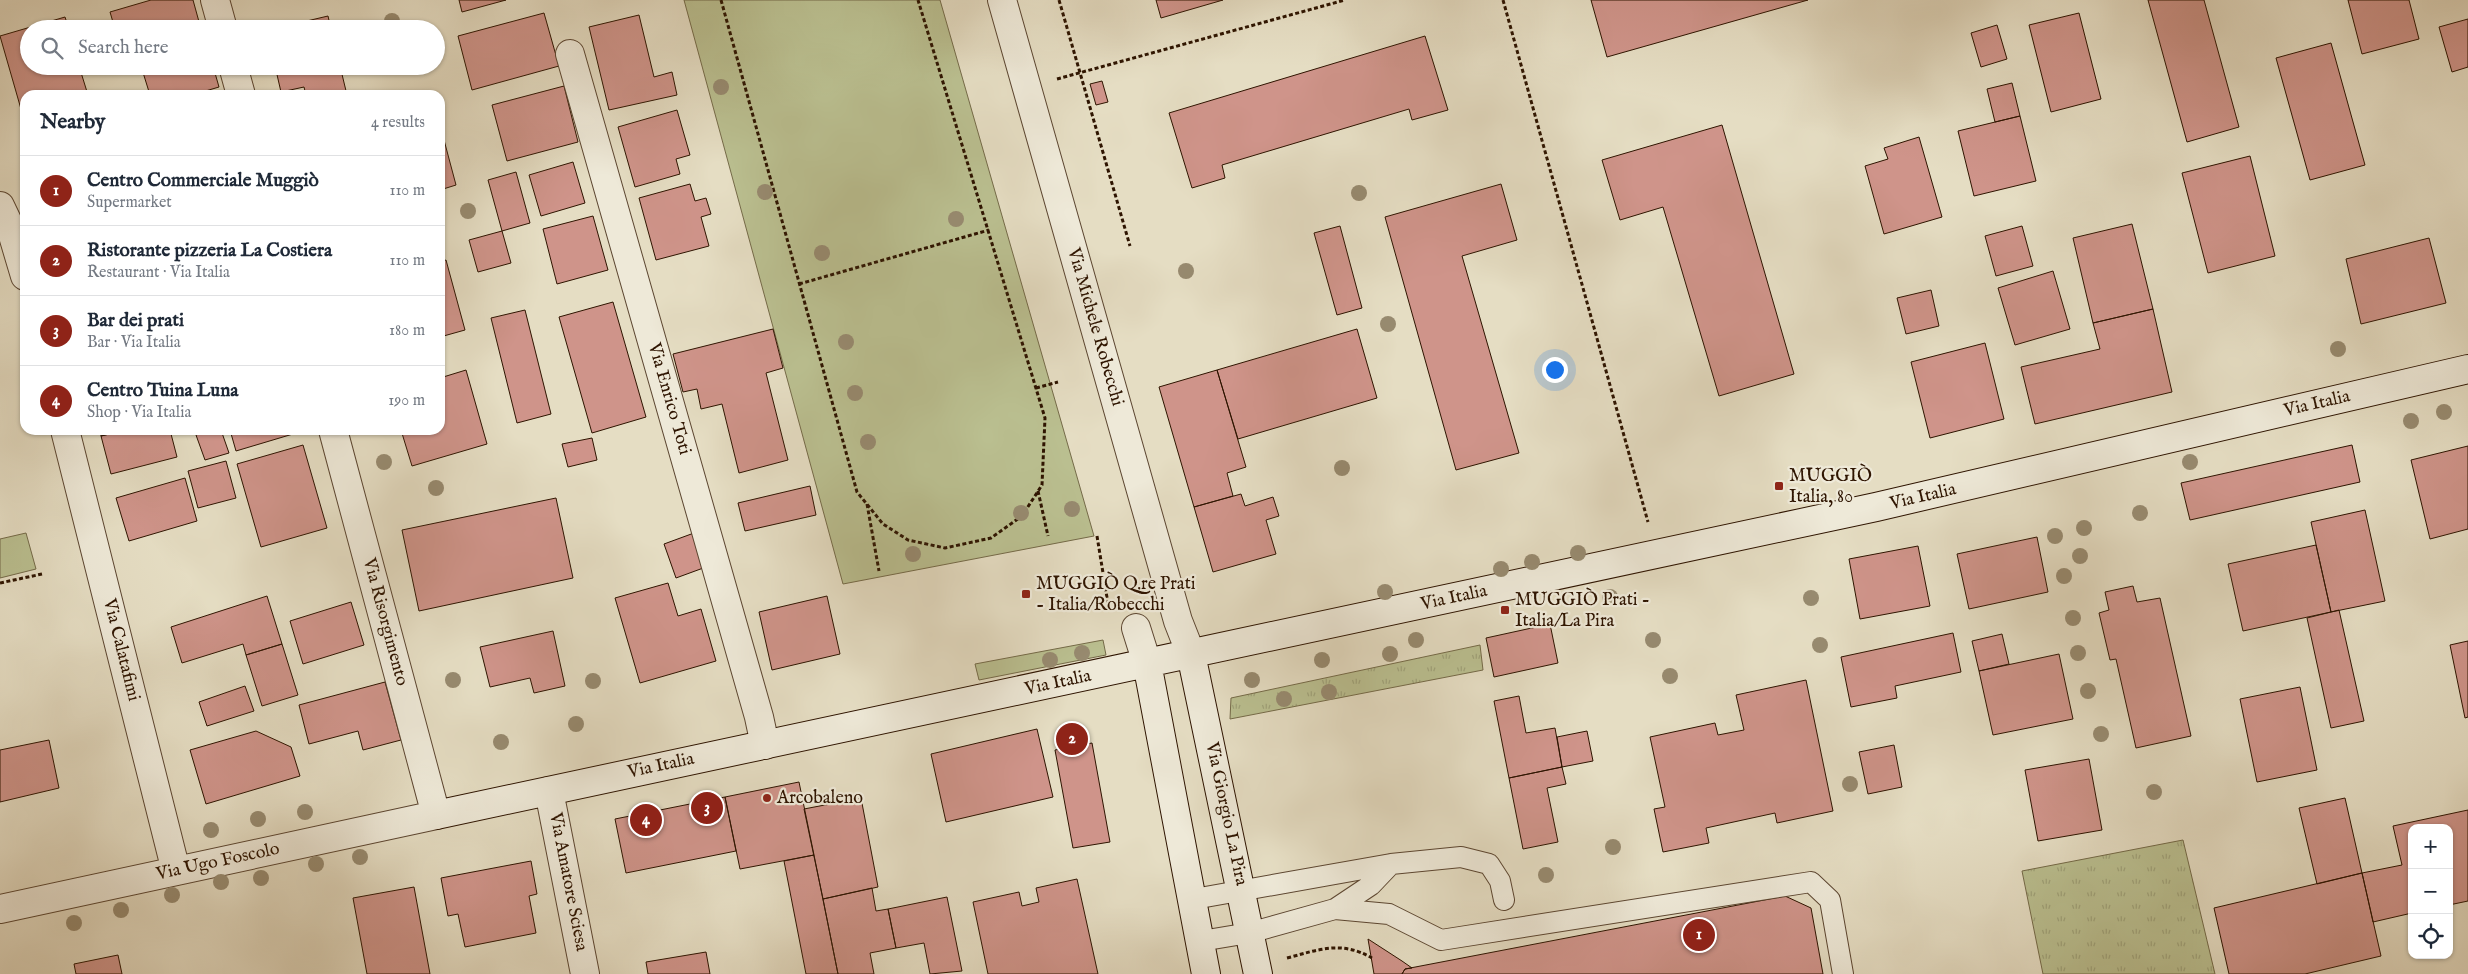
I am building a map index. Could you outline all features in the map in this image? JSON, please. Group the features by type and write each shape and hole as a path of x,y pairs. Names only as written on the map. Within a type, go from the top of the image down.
{"street":[{"name":"Via Michele Robecchi","path":"1002,0 1178,620 1191,654"},
{"name":"Via Enrico Toti","path":"570,54 759,718 765,745"},
{"path":"235,75 240,90"},
{"path":"0,206 11,229 20,259"},
{"name":"Via Italia","path":"436,815 1895,503 2468,369"},
{"name":"Via Calatafimi","path":"67,435 176,871"},
{"name":"Via Risorgimento","path":"333,435 436,815"},
{"path":"1136,628 1147,663 1194,899 1206,974"},
{"name":"Via Giorgio La Pira","path":"1191,654 1242,890 1249,933 1268,967"},
{"name":"Via Amatore Sciesa","path":"549,791 585,974"},
{"name":"Via Ugo Foscolo","path":"0,909 436,815"}],"lane":[{"path":"1194,899 1391,864 1461,857 1489,864 1500,881 1504,900"},
{"path":"1201,941 1249,933 1335,909 1371,885 1391,864"},
{"path":"1335,909 1389,914 1441,940 1811,882 1830,900 1843,974"}],"path":[{"path":"721,0 857,492 883,524 908,540 945,548 991,538 1022,516 1042,484 1045,418 918,0"},
{"path":"1059,0 1130,246"},
{"path":"1028,87 1345,0"},
{"path":"1503,0 1648,522"},
{"path":"799,284 989,230"},
{"path":"1036,388 1058,382"},
{"path":"1038,490 1048,536"},
{"path":"867,504 879,571"},
{"path":"1097,536 1110,614"},
{"path":"0,583 42,574"},
{"path":"1268,967 1328,948 1356,948 1372,958"}],"green space":[{"path":"684,0 940,0 1094,536 843,584"},
{"path":"26,533 36,569 0,578 0,539"},
{"path":"1103,640 1106,655 979,680 975,664"},
{"path":"1480,645 1483,670 1230,719 1231,698"},
{"path":"2183,840 2215,974 2043,974 2022,871"}],"building":[{"path":"151,0 193,0 199,20 112,20 110,12"},
{"path":"459,0 506,0 462,12"},
{"path":"1156,0 1223,0 1161,18"},
{"path":"1591,0 1808,0 1607,57"},
{"path":"2148,0 2204,0 2239,127 2187,142"},
{"path":"2348,0 2409,0 2419,39 2362,54"},
{"path":"544,13 559,66 472,90 458,36"},
{"path":"2079,13 2101,99 2051,112 2029,25"},
{"path":"639,15 654,77 672,72 677,95 609,110 589,27"},
{"path":"328,16 329,20 311,20"},
{"path":"65,17 66,20 55,20"},
{"path":"2468,19 2468,67 2452,72 2439,27"},
{"path":"1997,25 2007,59 1981,67 1971,33"},
{"path":"20,30 20,75 82,75 86,90 20,90 20,106 0,36"},
{"path":"1425,36 1448,110 1412,120 1409,109 1222,165 1225,178 1192,188 1169,113"},
{"path":"2331,43 2365,165 2310,180 2276,58"},
{"path":"144,75 216,75 219,87 209,90 148,90"},
{"path":"277,75 342,75 346,90 305,90 304,87 281,90"},
{"path":"1102,81 1108,102 1096,105 1090,84"},
{"path":"2012,83 2020,116 1995,122 1987,89"},
{"path":"564,86 578,142 507,161 492,105"},
{"path":"677,110 690,155 676,159 680,174 635,187 618,127"},
{"path":"2020,116 2036,181 1974,196 1958,131"},
{"path":"1722,125 1794,374 1719,396 1663,207 1620,220 1602,160"},
{"path":"1919,137 1942,217 1884,234 1865,166 1888,159 1884,148"},
{"path":"445,144 456,185 445,188"},
{"path":"2250,156 2275,256 2208,273 2182,173"},
{"path":"573,162 585,203 541,216 529,175"},
{"path":"516,172 530,223 502,231 488,180"},
{"path":"690,184 695,201 706,198 711,214 701,217 709,246 656,260 639,198"},
{"path":"1501,184 1517,240 1462,256 1519,453 1456,470 1385,217"},
{"path":"593,216 608,270 557,284 543,229"},
{"path":"2132,224 2153,309 2093,323 2073,238"},
{"path":"1340,226 1362,308 1337,315 1314,233"},
{"path":"2022,226 2033,266 1996,276 1985,236"},
{"path":"502,231 511,263 478,272 469,240"},
{"path":"2429,238 2446,303 2361,324 2346,259"},
{"path":"445,260 465,330 445,336"},
{"path":"2053,271 2070,329 2015,345 1998,288"},
{"path":"1931,290 1939,326 1906,334 1897,298"},
{"path":"613,302 646,417 592,433 559,317"},
{"path":"2153,309 2172,392 2035,424 2021,367 2100,349 2093,323"},
{"path":"525,310 551,414 517,423 491,318"},
{"path":"773,329 783,368 766,373 788,460 739,473 722,404 701,409 697,389 683,392 673,354"},
{"path":"1357,329 1377,398 1238,439 1217,370"},
{"path":"1985,343 2004,419 1930,438 1911,362"},
{"path":"466,370 487,444 412,466 403,435 445,435 445,376"},
{"path":"1217,370 1246,467 1227,473 1233,496 1194,507 1159,387"},
{"path":"171,435 177,457 111,474 101,436"},
{"path":"196,435 223,435 229,453 205,460"},
{"path":"231,435 290,435 236,451"},
{"path":"592,438 597,460 568,467 562,444"},
{"path":"303,445 327,528 261,547 237,464"},
{"path":"2352,445 2360,482 2190,520 2181,483"},
{"path":"2468,446 2468,529 2430,539 2411,460"},
{"path":"226,461 236,498 198,508 188,471"},
{"path":"185,478 197,521 129,541 116,498"},
{"path":"810,486 816,515 745,531 738,503"},
{"path":"1241,494 1245,506 1273,497 1279,516 1266,520 1276,554 1213,572 1194,507"},
{"path":"556,498 573,578 419,611 402,530"},
{"path":"2365,510 2385,601 2331,612 2311,522"},
{"path":"694,533 706,567 676,578 664,544"},
{"path":"2037,537 2048,592 1969,609 1957,554"},
{"path":"2316,545 2331,612 2243,631 2228,564"},
{"path":"1918,546 1930,606 1860,619 1849,559"},
{"path":"668,583 678,616 701,609 716,661 640,683 615,598"},
{"path":"2133,586 2137,602 2160,598 2191,736 2136,748 2116,659 2110,660 2099,613 2109,610 2105,592"},
{"path":"267,596 282,644 246,655 243,644 182,663 171,627"},
{"path":"827,596 840,654 772,670 759,612"},
{"path":"351,602 364,645 303,664 290,621"},
{"path":"2339,610 2364,721 2331,728 2307,618"},
{"path":"1550,624 1558,663 1494,677 1486,638"},
{"path":"553,631 565,686 534,693 530,678 490,687 480,647"},
{"path":"1953,633 1961,672 1895,686 1897,698 1851,707 1841,657"},
{"path":"2002,634 2009,664 1979,671 1972,641"},
{"path":"2468,641 2468,717 2465,718 2450,645"},
{"path":"282,644 298,695 262,706 246,655"},
{"path":"2059,654 2073,719 1993,735 1979,671"},
{"path":"1806,680 1833,811 1777,823 1775,813 1706,828 1709,843 1663,852 1654,809 1665,807 1650,737 1715,723 1718,735 1744,730 1736,695"},
{"path":"385,682 401,740 363,750 358,731 309,744 299,705"},
{"path":"245,686 254,711 207,726 199,702"},
{"path":"2300,687 2317,770 2257,782 2240,699"},
{"path":"1519,696 1526,733 1555,728 1562,767 1509,778 1494,701"},
{"path":"1037,729 1053,797 946,822 931,754"},
{"path":"256,731 291,747 300,776 206,804 190,750"},
{"path":"1587,731 1593,761 1562,767 1557,737"},
{"path":"49,740 59,788 0,802 0,750"},
{"path":"1092,743 1110,842 1073,848 1055,750"},
{"path":"1894,745 1902,787 1868,794 1859,752"},
{"path":"2089,759 2102,830 2038,841 2025,770"},
{"path":"1562,767 1566,784 1547,788 1558,842 1523,849 1509,778"},
{"path":"799,782 814,855 740,869 725,797"},
{"path":"725,797 736,851 626,873 615,819"},
{"path":"861,798 878,887 823,899 804,809"},
{"path":"2345,798 2362,873 2317,884 2299,808"},
{"path":"2468,810 2468,901 2453,904 2453,824 2408,824 2408,914 2373,922 2362,873 2402,865 2393,826"},
{"path":"814,855 838,974 806,974 784,861"},
{"path":"531,861 537,894 529,896 536,933 465,947 458,914 448,916 441,878"},
{"path":"2362,873 2381,956 2305,974 2229,974 2214,908"},
{"path":"1077,879 1098,974 988,974 973,902 1019,892 1022,906 1039,902 1036,888"},
{"path":"414,887 430,974 367,974 353,898"},
{"path":"872,888 876,911 888,909 896,948 870,953 874,974 838,974 823,899"},
{"path":"1785,896 1811,908 1823,974 1402,974 1405,969"},
{"path":"947,897 962,971 930,974 924,943 896,948 888,909"},
{"path":"1368,939 1412,968 1405,969 1402,974 1374,974"},
{"path":"706,952 710,974 648,974 646,962"},
{"path":"118,955 122,974 76,974 74,964"}],"place":[{"name":"MUGGIÒ Italia, 80","path":"1779,486"},
{"name":"MUGGIÒ Q.re Prati - Italia/Robecchi","path":"1026,594"},
{"name":"MUGGIÒ Prati - Italia/La Pira","path":"1505,610"},
{"name":"Ristorante pizzeria La Costiera","path":"1072,739"},
{"name":"Arcobaleno","path":"767,798"},
{"name":"Bar dei prati","path":"707,808"},
{"name":"Centro Tuina Luna","path":"646,820"},
{"name":"Centro Commerciale Muggiò","path":"1699,935"}]}
